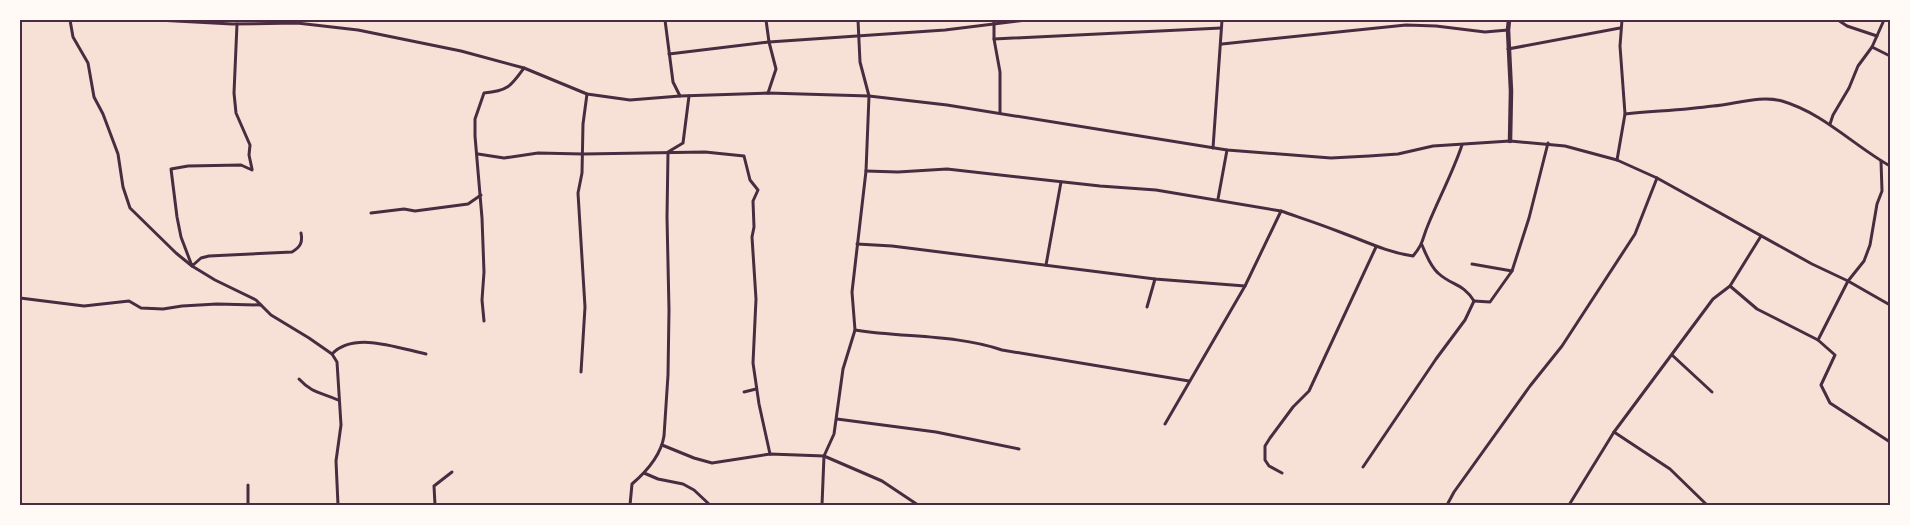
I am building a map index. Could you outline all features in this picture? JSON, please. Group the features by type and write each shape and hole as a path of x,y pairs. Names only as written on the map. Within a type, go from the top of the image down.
{"street":[{"path":"70,20 73,37 88,63 94,97 103,114 118,154 123,187 130,208 162,240 192,266 215,280 256,300 271,315 332,354 337,362 341,426 336,461 338,505"},
{"path":"158,20 232,22 237,24 297,23 358,30 461,50 524,68 587,94 630,100 768,93 869,96 1000,113 1227,150 1331,158 1388,155 1433,146 1510,141 1548,143 1617,160 1658,178 1890,305"},
{"path":"664,20 673,82 680,96"},
{"path":"766,20 768,42 776,69 768,93"},
{"path":"822,505 824,456 834,434 843,369 855,330 852,292 866,171 869,96 860,62 858,20"},
{"path":"669,54 768,42 945,30 984,26 994,21 1026,20"},
{"path":"1213,148 1222,44 1222,20"},
{"path":"1509,20 1510,141"},
{"path":"1617,160 1625,114 1620,46 1622,20"},
{"path":"1838,20 1847,26 1877,36"},
{"path":"1830,124 1858,66 1872,47 1884,20"},
{"path":"994,21 994,39 1000,72 1000,113"},
{"path":"192,266 179,227 171,169 188,166 241,165 252,170 249,155 250,145 236,113 234,93 237,24"},
{"path":"1222,44 1406,26 1436,26 1485,32 1508,30"},
{"path":"994,39 1222,28"},
{"path":"1508,49 1620,28"},
{"path":"1872,47 1890,56"},
{"path":"484,321 481,195 475,119 484,94 504,90 512,85 524,68"},
{"path":"580,372 585,308 578,193 587,94"},
{"path":"668,152 683,143 689,96"},
{"path":"1625,114 1714,106 1771,98 1796,107 1830,124 1890,166"},
{"path":"1422,245 1436,272 1448,281 1462,286 1474,301 1490,302 1512,271 1529,218 1548,143"},
{"path":"866,171 898,172 947,169 1061,182 1156,190 1218,199 1281,211 1376,247 1384,248 1392,253 1413,256 1422,245 1462,145"},
{"path":"1218,199 1227,150"},
{"path":"478,154 504,158 538,152 583,154 705,152 744,156 750,180 758,190 753,201 754,226 752,237 756,299 753,363 756,389 770,454"},
{"path":"630,505 632,484 644,473 662,445 668,375 670,310 668,152"},
{"path":"1818,340 1848,281 1864,261 1870,245 1877,204 1882,191 1882,161"},
{"path":"1447,505 1454,492 1562,346 1635,234 1658,178"},
{"path":"1046,265 1061,182"},
{"path":"371,213 404,209 415,211 468,204 481,195"},
{"path":"1165,424 1245,286 1281,211"},
{"path":"192,266 200,258 209,256 292,252 299,247 302,240 301,233"},
{"path":"1569,505 1614,432 1713,299 1730,286 1761,236"},
{"path":"858,244 892,246 1155,279 1245,286"},
{"path":"1282,473 1269,466 1265,460 1265,446 1285,418 1310,391 1376,247"},
{"path":"1472,264 1512,271"},
{"path":"1147,307 1155,279"},
{"path":"1730,286 1757,309 1818,340 1834,355 1821,385 1830,403 1890,442"},
{"path":"20,298 84,306 130,301 141,308 163,309 217,304 262,305"},
{"path":"1363,467 1436,358 1465,320 1474,301"},
{"path":"855,330 984,344 1002,350 1189,381"},
{"path":"332,354 338,348 348,344 364,343 426,354"},
{"path":"1672,355 1712,392"},
{"path":"299,378 309,390 326,394 339,400"},
{"path":"744,392 756,389"},
{"path":"836,419 936,432 1019,449"},
{"path":"1614,432 1670,469 1707,505"},
{"path":"662,445 712,463 770,454 824,456 882,481 918,505"},
{"path":"435,505 434,486 452,472"},
{"path":"644,473 658,479 683,484 694,490 710,505"},
{"path":"248,485 248,505"}]}
